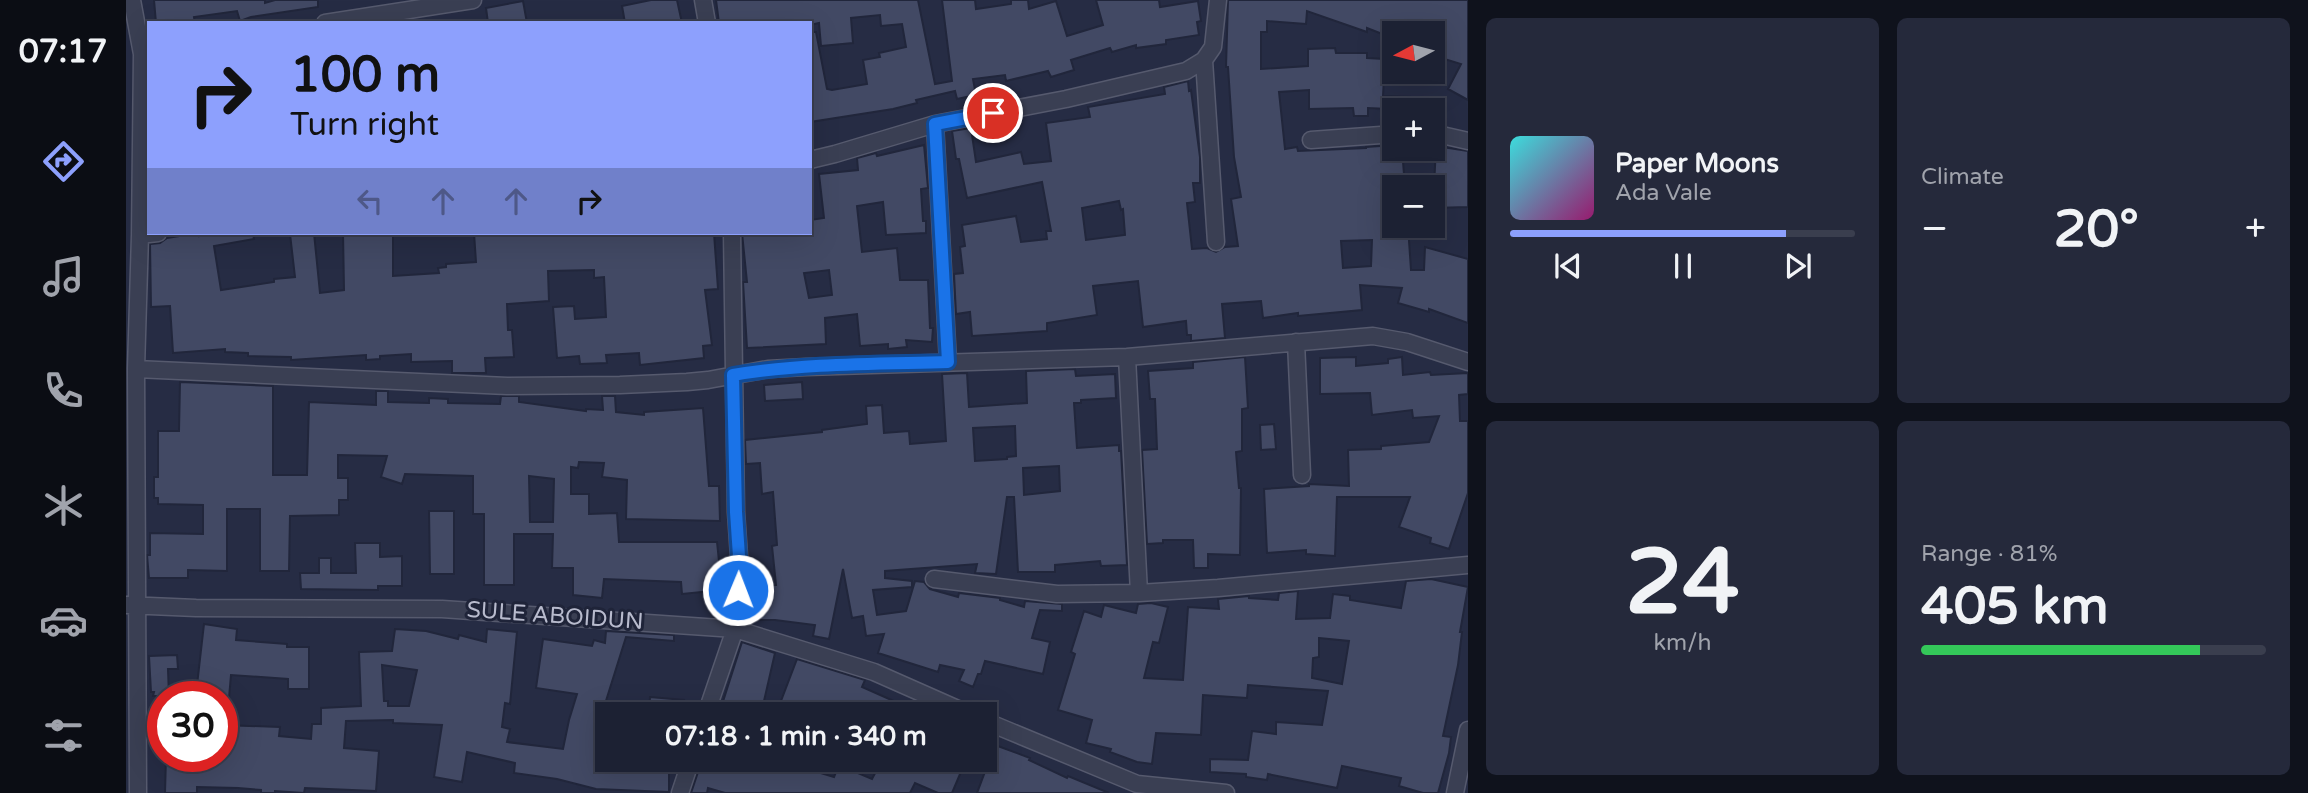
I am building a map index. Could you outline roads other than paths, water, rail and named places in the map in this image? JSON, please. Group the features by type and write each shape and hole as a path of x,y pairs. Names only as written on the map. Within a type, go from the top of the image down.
{"street":[{"path":"132,0 139,54 140,235 132,605 138,793"},
{"path":"338,21 473,0"},
{"path":"703,0 707,21"},
{"path":"812,160 935,124 1066,99 1186,71 1204,60 1213,47 1218,0"},
{"path":"1204,60 1216,242"},
{"path":"935,124 948,362"},
{"path":"1311,140 1382,135"},
{"path":"1445,136 1468,141"},
{"path":"140,235 147,234"},
{"path":"710,702 735,629 740,571 736,512 732,235"},
{"path":"136,369 482,386 620,386 708,380 768,369 1127,357 1373,336 1407,342 1468,362"},
{"path":"1296,342 1302,475"},
{"path":"1127,357 1139,593"},
{"path":"934,579 1057,594 1139,593 1218,589 1468,565"},
{"name":"SULE ABOIDUN","path":"132,605 196,608 442,609 735,629 874,672 942,702"},
{"path":"997,726 1137,784 1226,793"},
{"path":"1455,793 1468,730"},
{"path":"680,793 687,772"}]}
